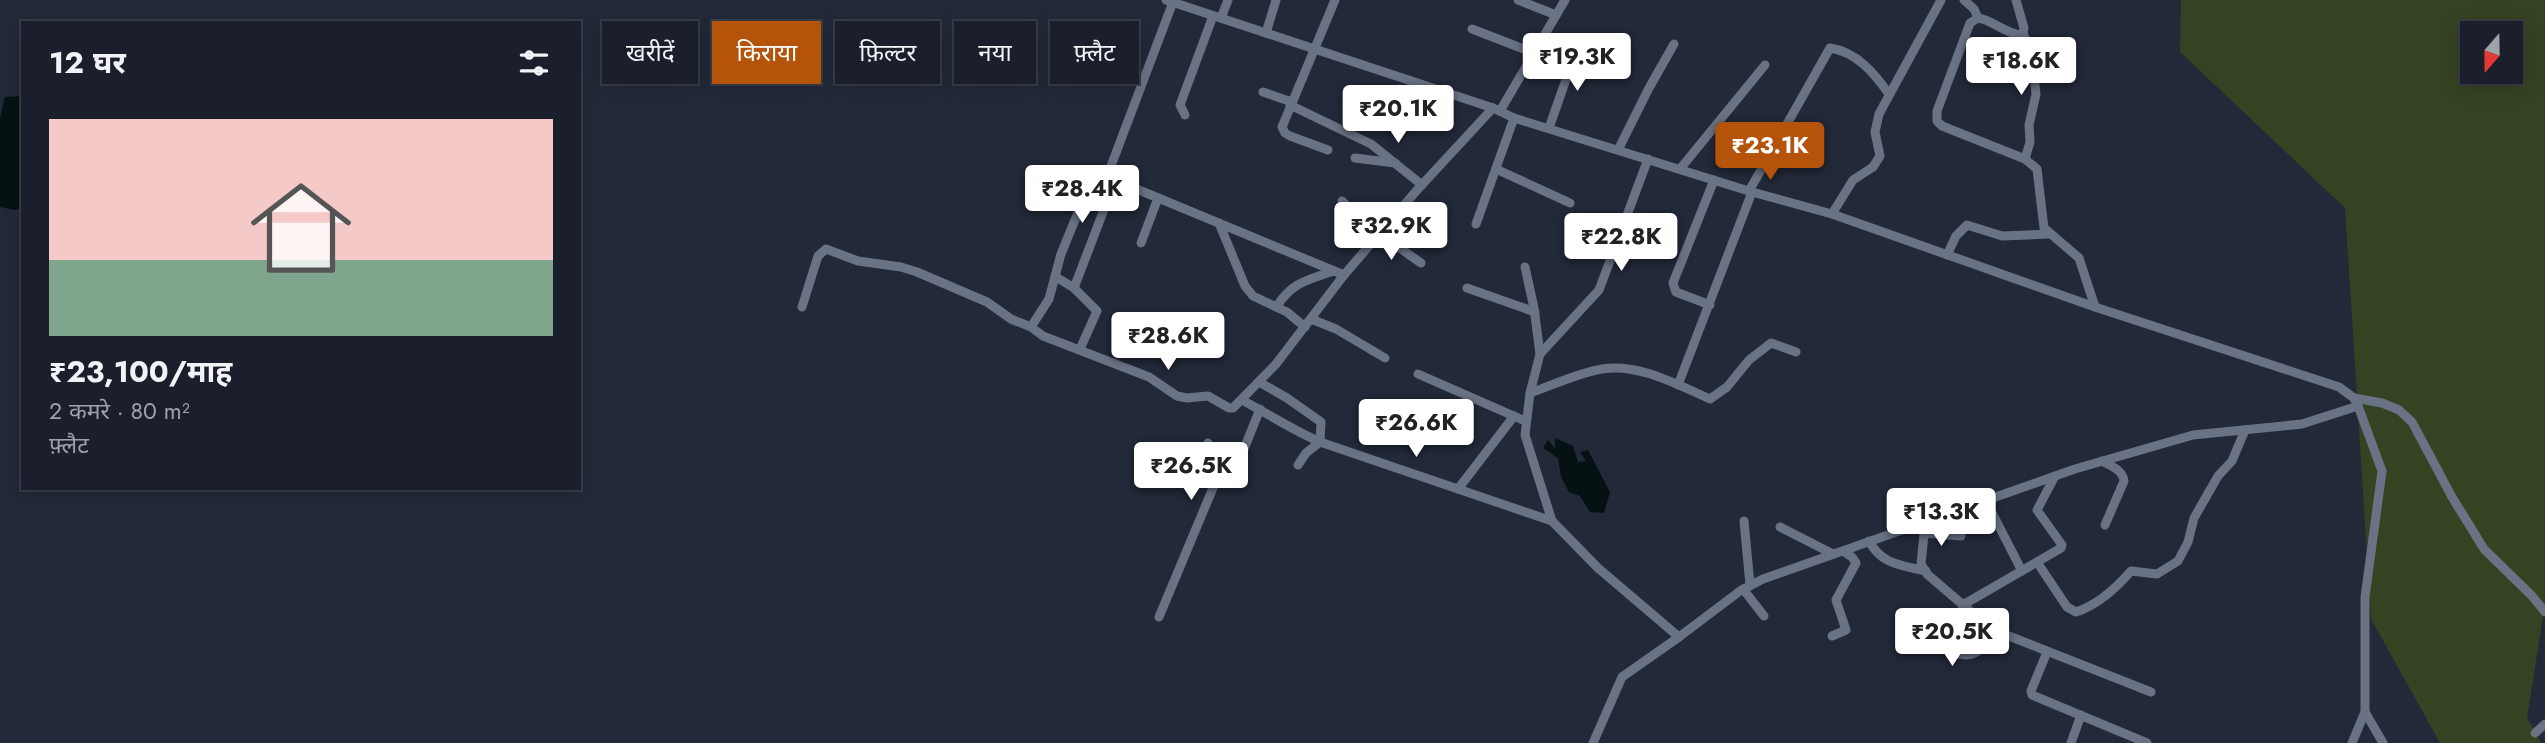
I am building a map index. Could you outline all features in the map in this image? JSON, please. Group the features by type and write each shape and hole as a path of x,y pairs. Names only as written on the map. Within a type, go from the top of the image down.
{"street":[{"path":"1185,116 1180,105 1217,17 1228,0"},
{"path":"1266,33 1276,0"},
{"path":"1328,150 1290,136 1282,130 1335,0"},
{"path":"1518,0 1556,15"},
{"path":"802,307 818,256 826,249 858,261 917,272 987,302 1043,336 1149,377 1177,396 1208,396 1229,408 1237,406 1422,185 1497,110 1565,0"},
{"path":"1832,214 1853,180 1872,167 1880,156 1876,123 1941,0"},
{"path":"1964,0 1974,9 1978,18"},
{"path":"2016,0 2023,33 2031,51 2036,94 2025,159"},
{"path":"1111,166 1176,2 1514,118 1750,192 1832,214 2095,307 2339,387 2356,402 2382,471 2365,597 2365,712 2352,743"},
{"path":"2023,33 2013,34 1986,19 1978,18 1970,23 1937,111 1937,121 1942,126 2025,159 2038,169 2042,220 2050,234 2078,258 2095,307"},
{"path":"1472,29 1534,53"},
{"path":"1618,150 1674,44"},
{"path":"1549,128 1577,48"},
{"path":"1678,386 1750,192 1830,48 1841,50 1858,60 1877,77 1889,94"},
{"path":"1680,169 1765,65"},
{"path":"1263,92 1291,103 1371,144 1422,185"},
{"path":"1476,224 1514,118"},
{"path":"1355,158 1397,163"},
{"path":"1540,354 1599,290 1648,159"},
{"path":"1496,169 1570,203"},
{"path":"1031,327 1046,305 1062,254 1093,176 1098,173 1344,275"},
{"path":"1710,305 1676,292 1673,283 1714,180"},
{"path":"1074,288 1108,199 1125,184"},
{"path":"1141,243 1158,198"},
{"path":"1342,201 1379,234 1421,263"},
{"path":"1219,223 1245,286 1253,296 1308,323 1336,329 1385,358"},
{"path":"1947,255 1956,236 1967,225 2001,236 2050,234"},
{"path":"1525,267 1535,312 1540,354 1530,393 1525,435 1552,521 1598,568 1679,637"},
{"path":"1276,307 1291,288 1301,281 1333,271"},
{"path":"1056,277 1074,288 1097,311 1080,349"},
{"path":"1467,288 1535,312"},
{"path":"1530,393 1601,369 1624,369 1656,376 1710,399 1727,387 1749,360 1771,343 1796,352"},
{"path":"1418,374 1525,421"},
{"path":"1258,382 1321,422 1320,442 1306,453 1298,465"},
{"path":"1242,400 1320,442 1552,521"},
{"path":"1593,743 1622,677 1747,587 1869,541 1924,528 1986,500 2102,461 2193,435 2308,422 2356,402 2382,403 2399,410 2412,422 2452,497 2484,549 2545,612"},
{"path":"1208,443 1203,451 1204,458 1222,473 1230,475 1236,469 1260,410"},
{"path":"1458,489 1514,416"},
{"path":"2038,562 2067,607 2076,612 2085,610 2119,587 2131,571 2162,572 2178,561 2188,542 2194,518 2218,476 2232,461 2245,430"},
{"path":"2102,461 2123,476 2105,524"},
{"path":"1159,617 1212,489 1222,473"},
{"path":"1962,604 2061,548 2062,545 2037,510 2037,505 2055,476"},
{"path":"1986,500 2022,571"},
{"path":"1744,521 1747,587 1764,616"},
{"path":"1780,527 1852,557 1856,562 1836,600 1846,630 1832,636"},
{"path":"1924,528 1961,536"},
{"path":"1924,528 1921,564 1991,629 2151,692"},
{"path":"1869,541 1877,555 1895,564 1926,571"},
{"path":"2532,596 2545,597"},
{"path":"1962,604 1963,614 1951,647 1956,653 1973,655 1982,650 1991,629"},
{"path":"2047,652 2031,694 2147,743"},
{"path":"2365,712 2384,743"},
{"path":"2071,743 2081,715"},
{"path":"2535,733 2545,724"}],"green space":[{"path":"2181,0 2545,0 2545,604 2527,718 2541,743 2440,743 2371,619 2345,208 2180,52"}],"shaded area":[{"path":"21,96 21,208 15,210 0,207 0,118 5,97"},
{"path":"1555,438 1573,446 1578,462 1586,461 1580,452 1588,450 1610,492 1604,513 1590,512 1580,496 1569,492 1561,477 1558,458 1543,448 1548,440 1555,449"}]}
